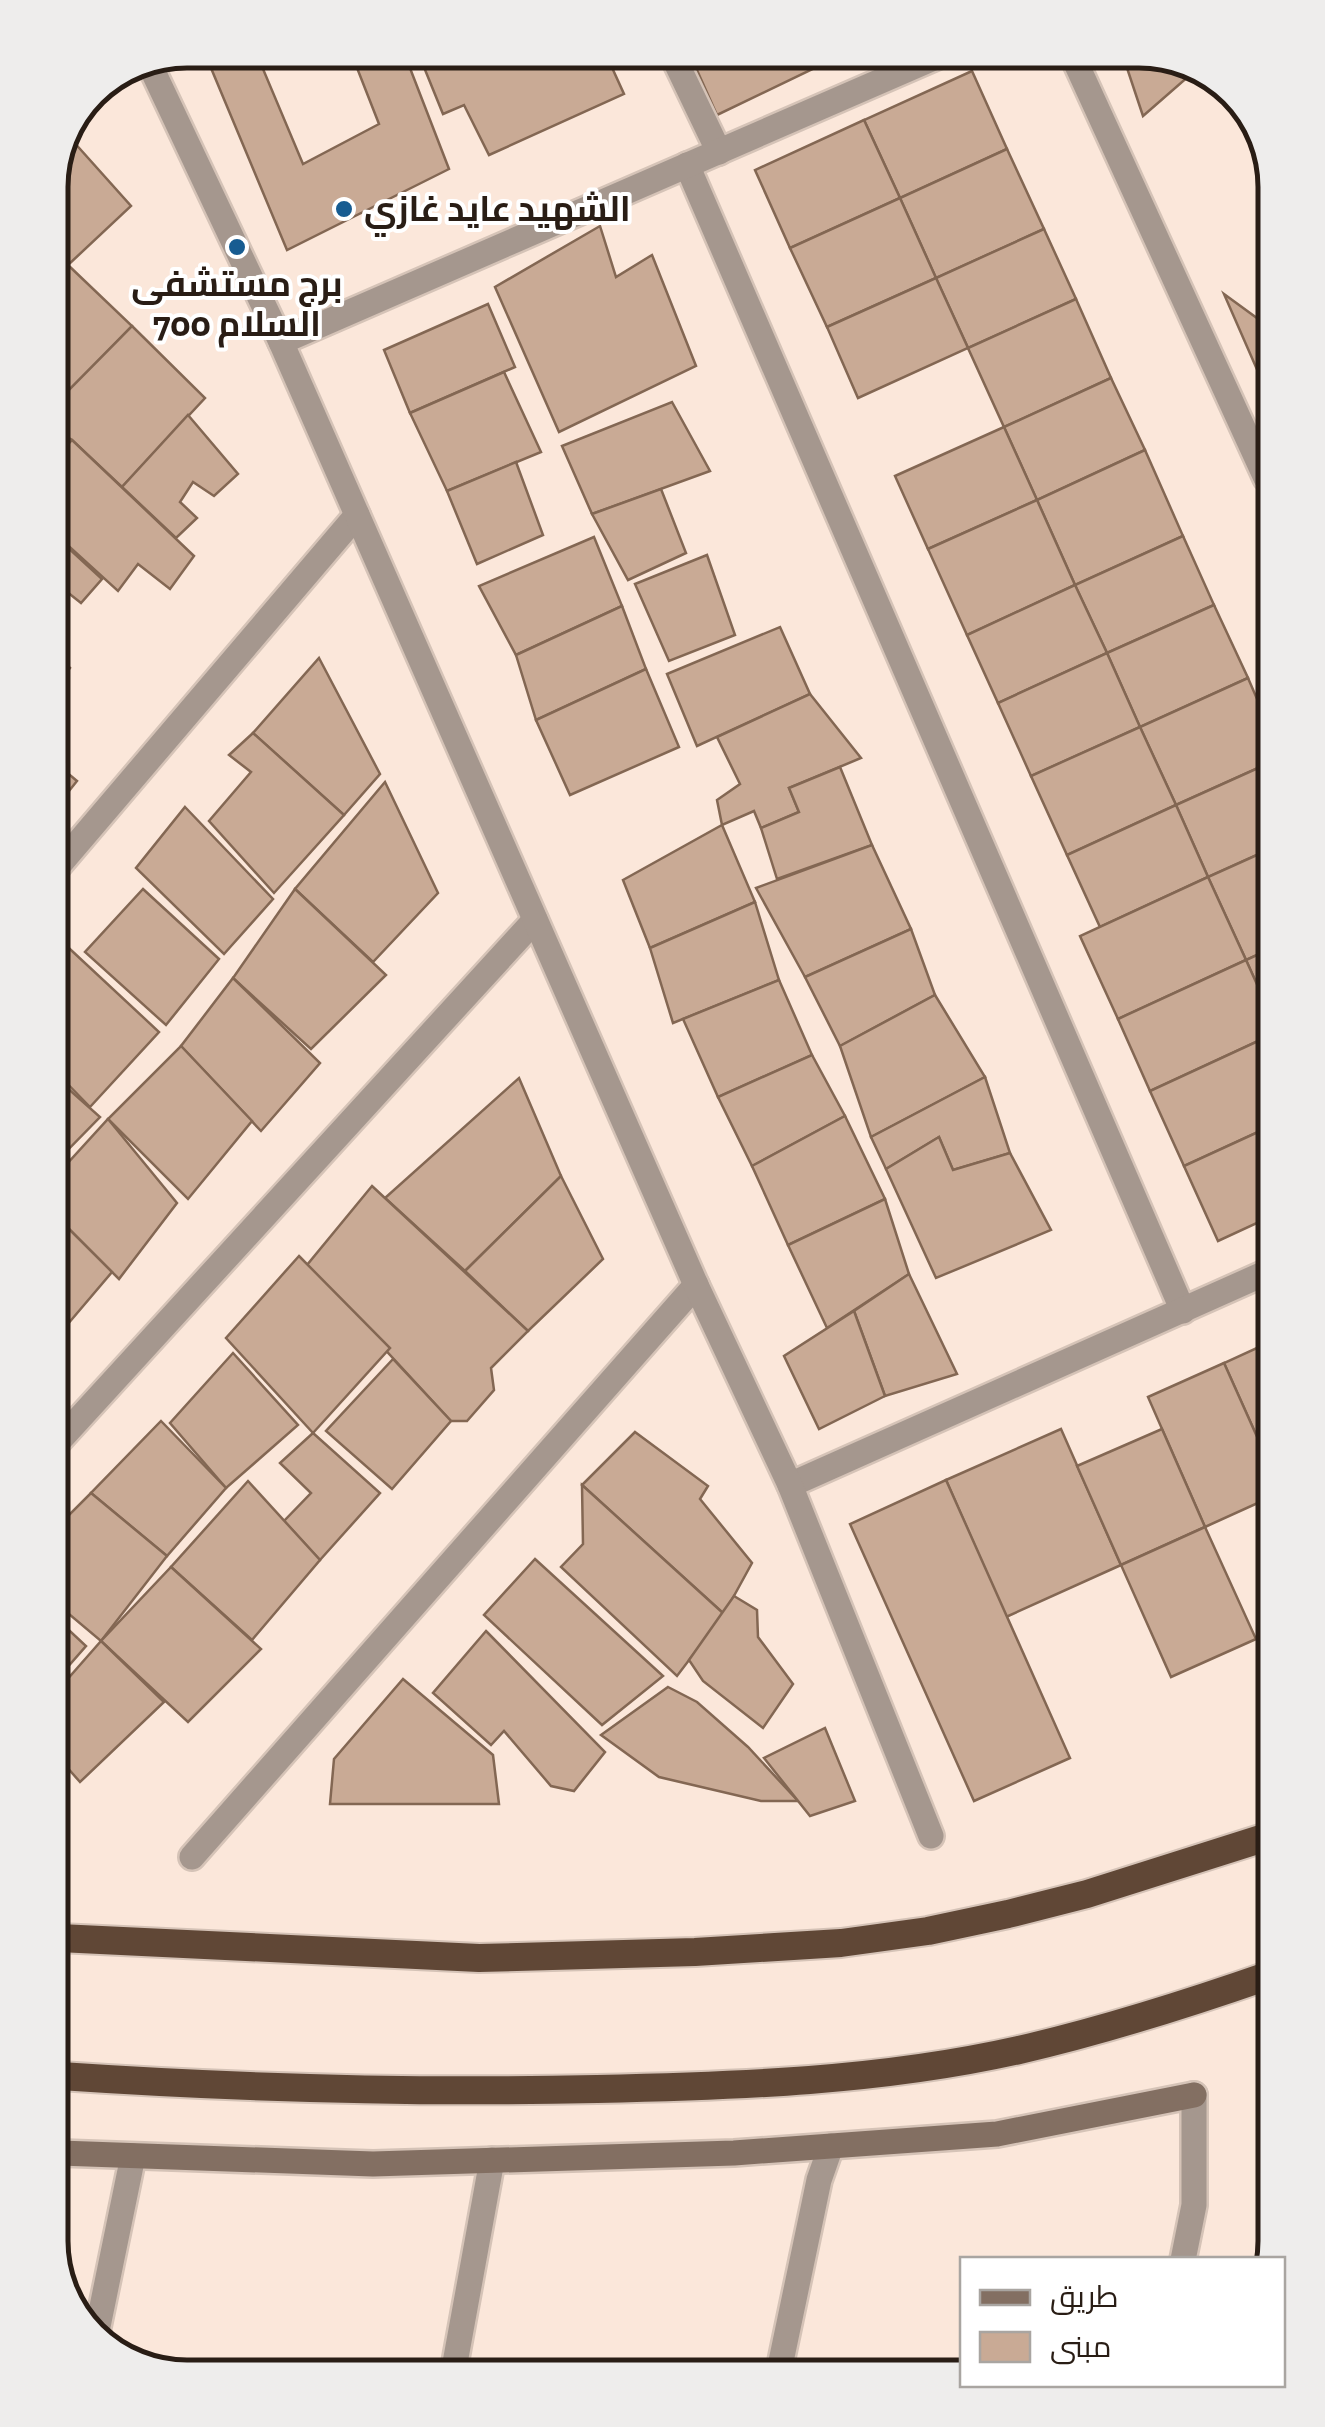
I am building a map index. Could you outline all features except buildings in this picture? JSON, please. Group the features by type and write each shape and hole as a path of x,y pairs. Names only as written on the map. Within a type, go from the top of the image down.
{"highway":[{"path":"67,1938 479,1958 840,1943 928,1931 1024,1910 1258,1841"},
{"path":"67,2076 483,2091 684,2087 841,2077 1018,2050 1129,2021 1258,1979"}],"main road":[{"path":"67,2153 373,2164 734,2153 996,2134 1194,2095"}],"street":[{"path":"678,68 719,152"},
{"path":"281,342 911,68"},
{"path":"1078,68 1258,461"},
{"path":"154,73 281,342 696,1285 790,1485 930,1836"},
{"path":"688,165 1183,1311"},
{"path":"68,854 357,516"},
{"path":"67,1432 535,920"},
{"path":"790,1485 1258,1277"},
{"path":"192,1857 696,1285"},
{"path":"1183,2257 1194,2204 1194,2095"},
{"path":"781,2360 819,2180 831,2146"},
{"path":"99,2321 132,2156"},
{"path":"456,2359 492,2160"}],"place":[{"name":"الشهيد عايد غازي","path":"344,209"},
{"name":"برج مستشفى السلام 700","path":"237,247"}]}
